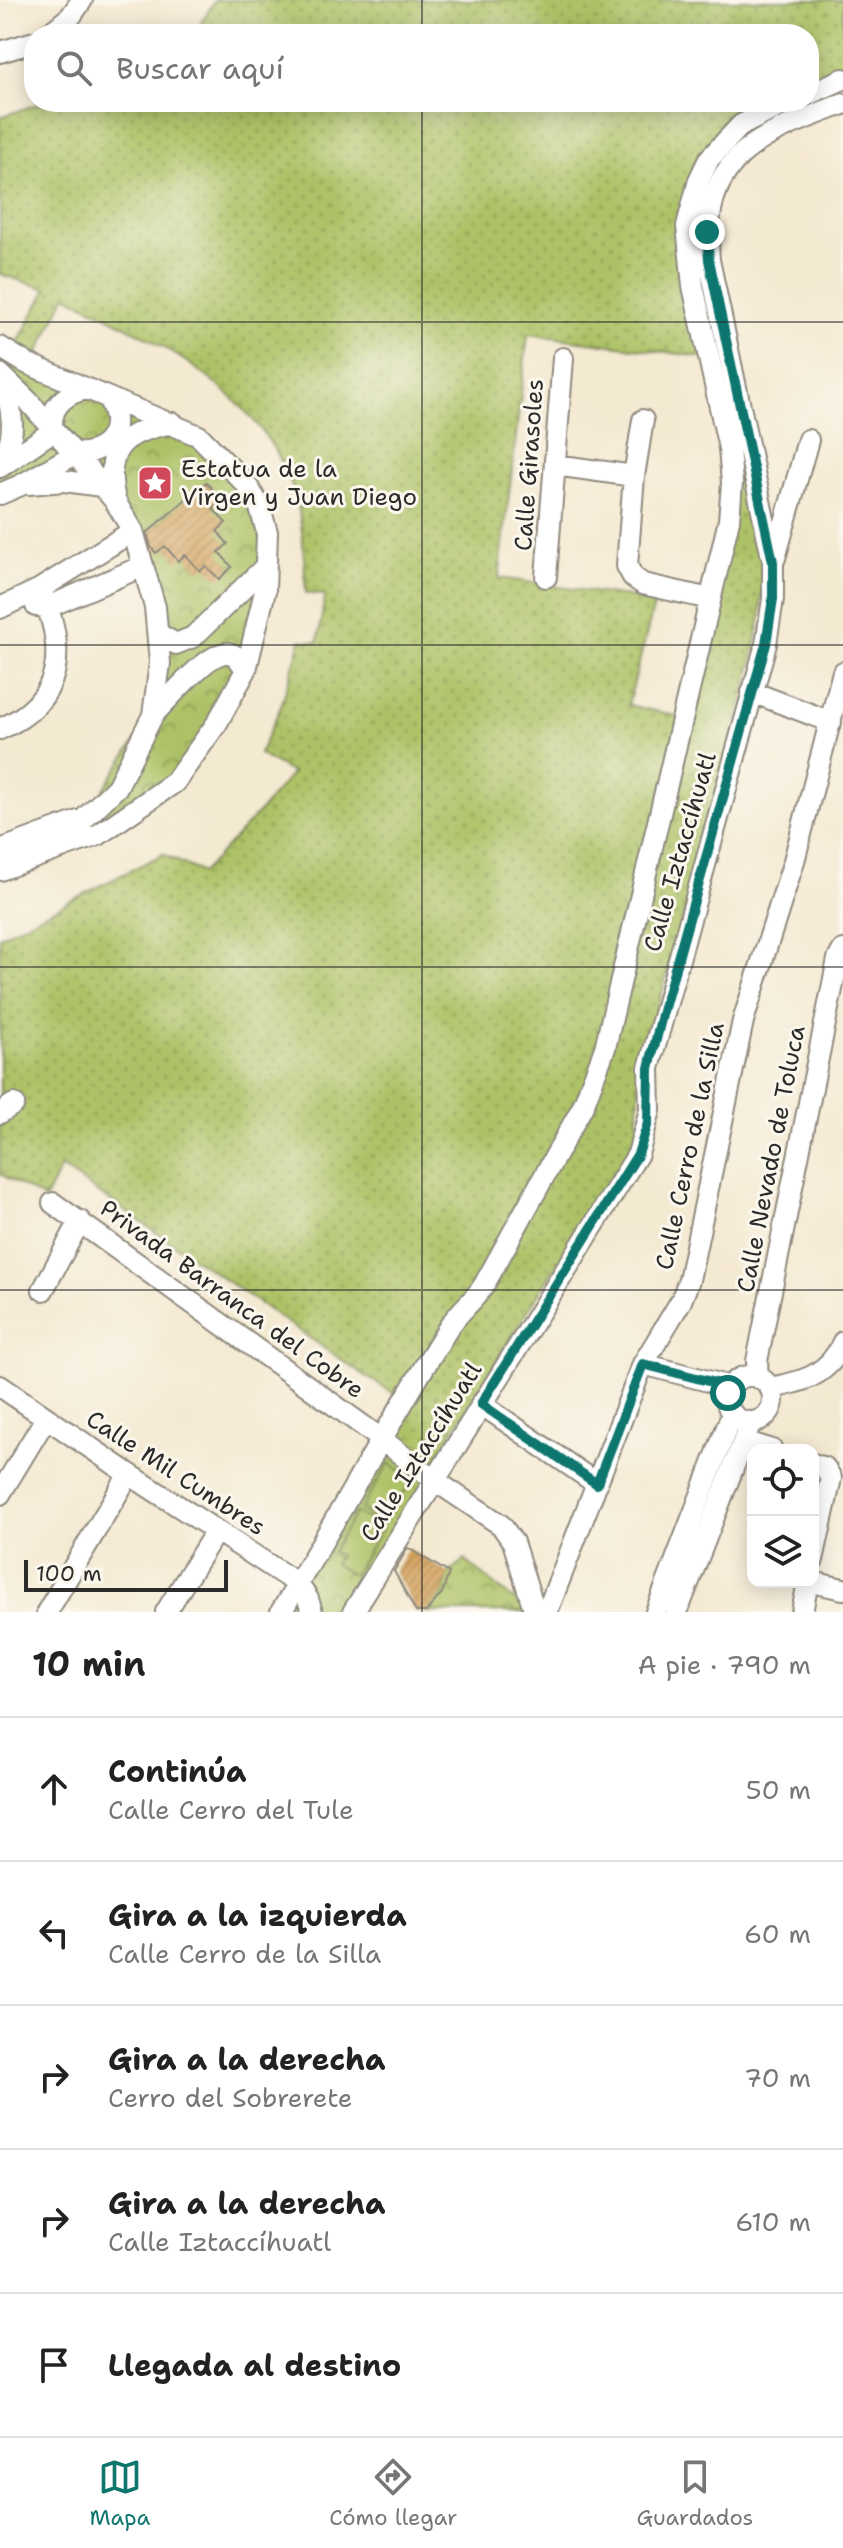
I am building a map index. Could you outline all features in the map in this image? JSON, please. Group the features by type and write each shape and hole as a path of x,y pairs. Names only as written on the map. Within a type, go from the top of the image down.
{"street":[{"path":"61,24 82,0"},
{"path":"0,52 24,45"},
{"path":"819,90 843,79"},
{"name":"Calle Iztaccíhuatl","path":"353,1612 638,1154 650,1110 648,1081 655,1042 766,644 773,599 773,562 709,260 709,213 723,175 736,159 758,141 782,127 843,104"},
{"name":"Calle Iztaccíhuatl","path":"281,1612 380,1438 452,1322 479,1294 583,1106 605,1048 729,520 732,483 727,430 693,286 687,226 699,180 709,159 741,125 768,112"},
{"path":"0,347 26,363 199,436 246,484 259,505 267,532 265,591 246,670 217,723 175,782 98,835 0,870"},
{"name":"Calle Girasoles","path":"546,577 563,358"},
{"path":"0,374 75,454 108,493 133,531 155,607 159,634 160,663 153,715"},
{"path":"0,374 9,397 11,429 5,454 0,460"},
{"path":"53,431 53,413 58,405 68,395 86,389"},
{"path":"0,494 75,454 85,454 99,448 111,438 116,418 108,398"},
{"path":"643,420 634,476 627,566 633,577 653,587 710,599"},
{"path":"108,493 114,455 120,445 137,432 173,423"},
{"path":"0,467 53,431"},
{"path":"773,562 808,440"},
{"path":"555,465 634,476"},
{"path":"21,485 65,481 108,493"},
{"path":"44,598 133,531"},
{"path":"4,606 44,598 143,566"},
{"path":"159,634 176,644 193,637 265,567"},
{"path":"0,729 34,710 50,687 55,662 44,598"},
{"path":"0,850 84,819 117,787 153,715 197,670 220,654 231,653 238,657 246,670"},
{"name":"Calle Cerro de la Silla","path":"547,1612 643,1364 681,1301 689,1280 743,1021 794,861 843,672"},
{"path":"752,692 831,722"},
{"name":"Calle Nevado de Toluca","path":"764,1383 757,1361 842,950"},
{"name":"Privada Barranca del Cobre","path":"53,1203 509,1533 535,1612"},
{"path":"43,1290 80,1221"},
{"path":"764,1444 732,1414 727,1401 731,1387 743,1377 764,1383 813,1377 841,1351"},
{"path":"643,1364 731,1387"},
{"path":"677,1612 748,1431 766,1416 773,1403 764,1383"},
{"name":"Calle Mil Cumbres","path":"0,1386 298,1584"},
{"path":"481,1404 597,1484"},
{"path":"656,1612 732,1414"},
{"path":"0,1494 46,1418"},
{"path":"819,1466 830,1473 834,1508 819,1545"},
{"path":"47,1612 129,1474"},
{"path":"166,1612 216,1531"},
{"path":"298,1584 312,1612"},
{"path":"819,1584 843,1589"},
{"path":"802,1612 808,1588"}],"green space":[{"path":"215,0 843,0 843,71 819,82 819,24 200,24"},
{"path":"24,109 24,112 748,112 741,115 679,244 703,357 528,334 499,578 655,601 628,705 685,718 737,460 742,460 763,563 761,617 749,678 640,1072 637,1136 433,1463 389,1435 408,1402 362,1374 61,1167 45,1199 0,1174 0,936 163,854 202,873 292,773 259,754 280,709 301,640 318,642 325,595 306,593 298,507 279,458 258,426 232,398 202,373 136,331 66,295 37,356 17,344 47,289 0,274 0,117"},
{"path":"0,351 173,425 245,482 266,532 246,670 175,782 60,845 84,819 153,715 160,607 102,485 0,491 0,461 6,454"},
{"path":"380,1438 434,1480 353,1612 281,1612"},
{"path":"389,1463 413,1479 383,1524 361,1509"},
{"path":"356,1512 382,1529 353,1575 334,1564 339,1556 332,1552"},
{"path":"465,1560 512,1599 530,1597 535,1612 426,1612 442,1593 449,1573"}],"building":[{"path":"206,482 222,500 213,509 226,523 217,531 228,544 219,552 232,567 219,579 206,566 200,571 185,555 178,561 165,546 156,553 147,533"},
{"path":"408,1548 449,1573 442,1593 426,1612 416,1612 394,1571"}],"place":[{"name":"Estatua de la Virgen y Juan Diego","path":"155,483"}],"route":[{"path":"707,232 709,260 773,562 773,599 766,644 662,1015 649,1068 648,1123 638,1154 481,1404 597,1484 643,1364 731,1387 728,1393"}]}
